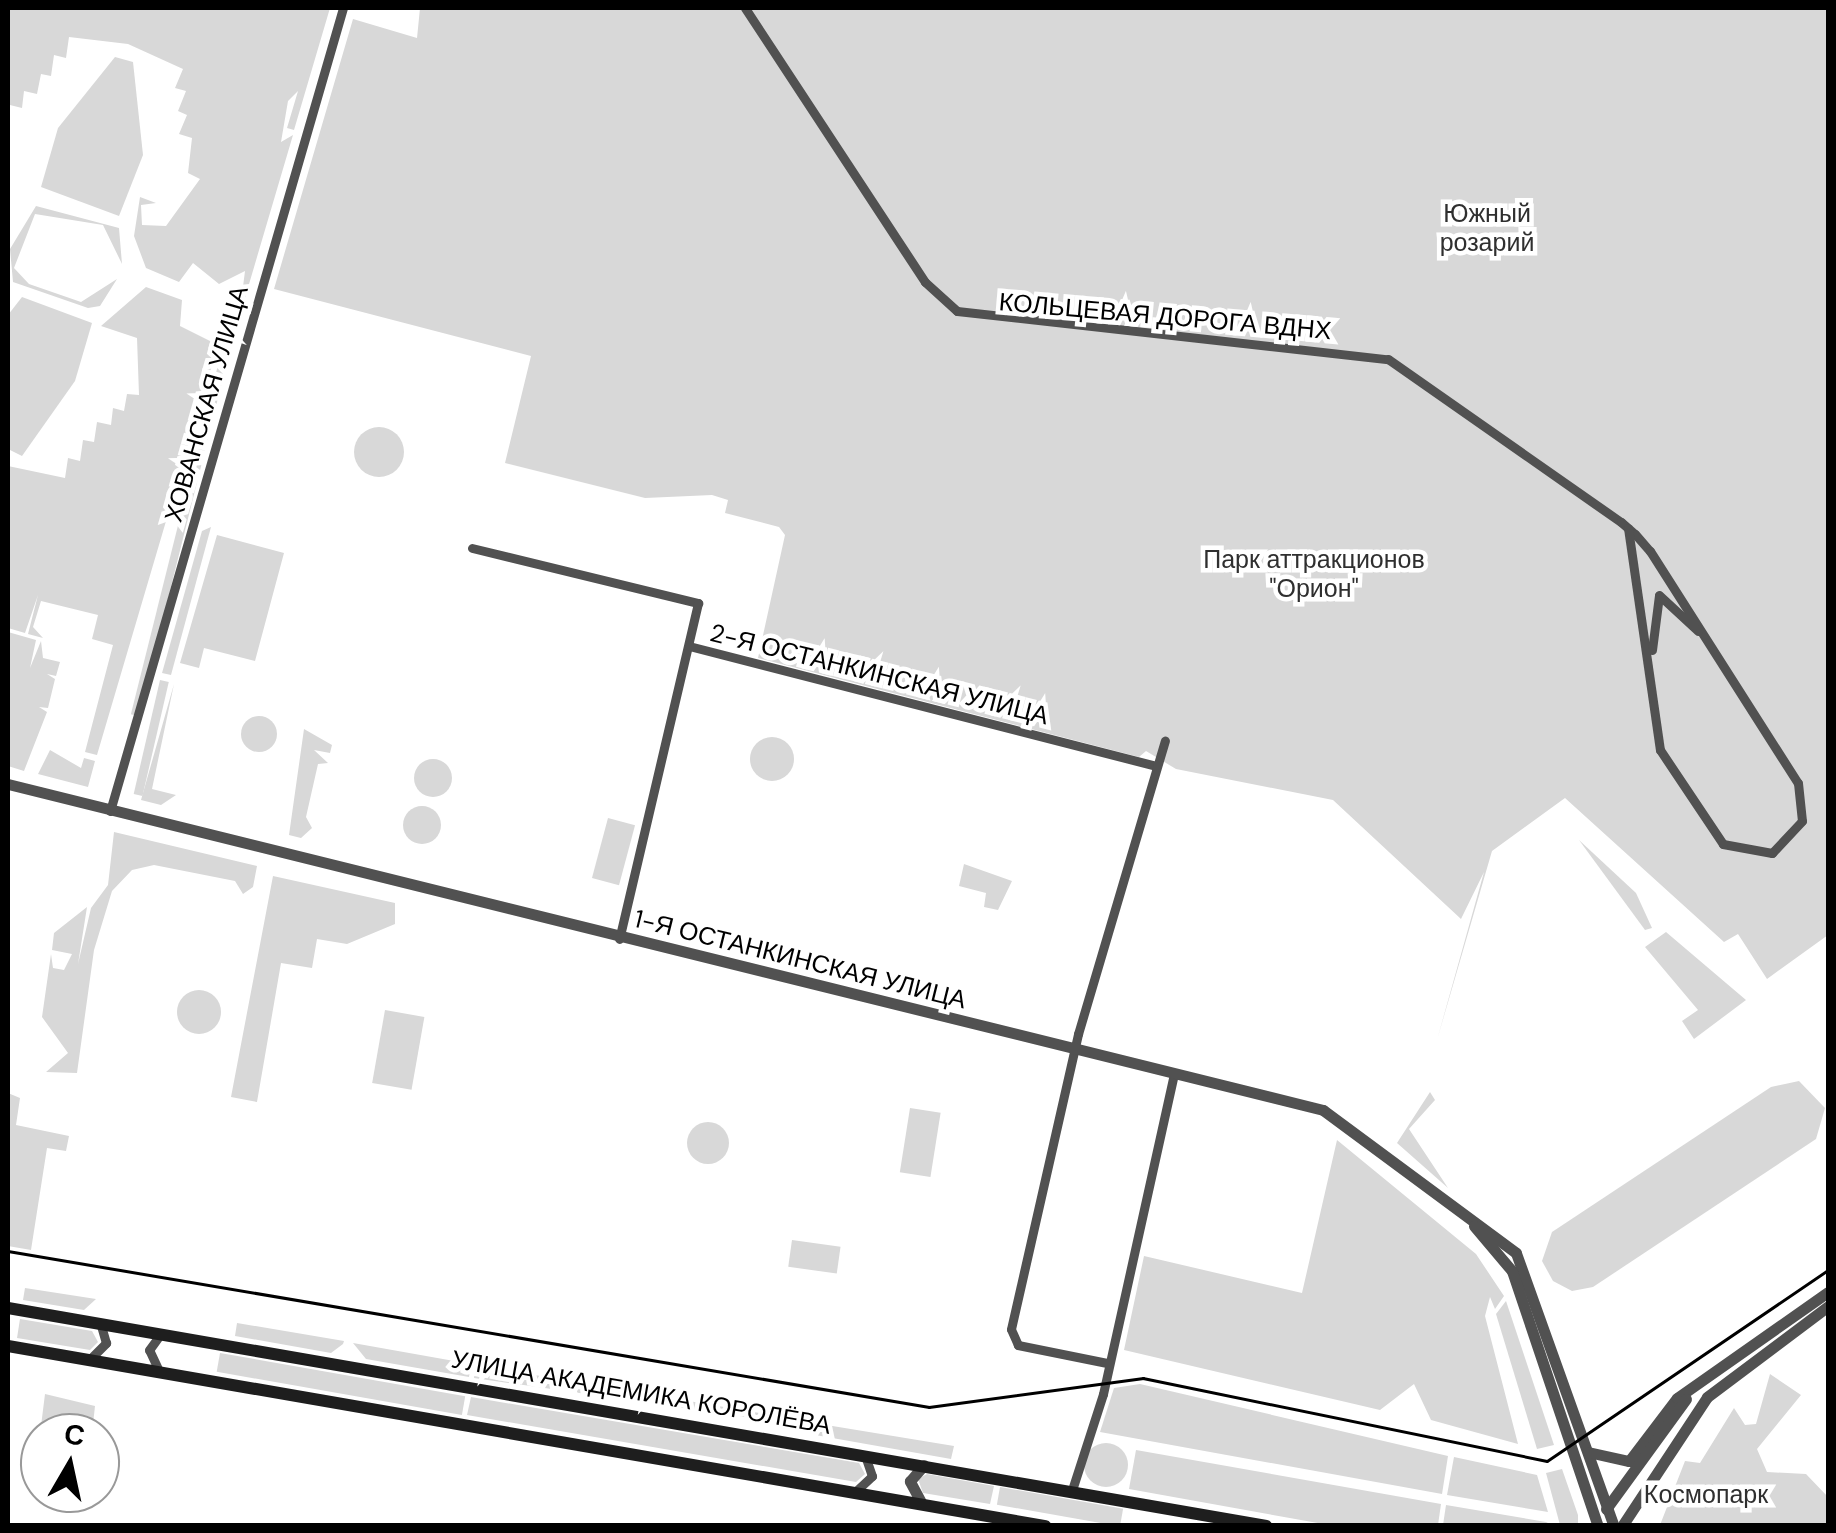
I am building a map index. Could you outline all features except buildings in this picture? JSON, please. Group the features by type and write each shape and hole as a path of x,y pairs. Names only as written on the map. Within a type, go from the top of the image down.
{"main road":[{"name":"УЛИЦА АКАДЕМИКА КОРОЛЁВА","path":"8,1308 1260,1525"},
{"path":"8,1346 1045,1526"}],"street":[{"name":"ХОВАНСКАЯ УЛИЦА","path":"110,812 343,8"},
{"name":"КОЛЬЦЕВАЯ ДОРОГА ВДНХ","path":"744,8 925,282 957,312 1388,359 1628,528 1802,792 1798,830 1772,853 1723,844 1665,761 1651,653 1628,528"},
{"name":"2-Я ОСТАНКИНСКАЯ УЛИЦА","path":"472,548 698,603 689,646 1154,765"},
{"path":"1651,653 1660,595 1699,631"},
{"path":"619,938 689,646"},
{"path":"1106,1363 1018,1345 1011,1328 1074,1050 1154,765 1165,741"},
{"name":"1-Я ОСТАНКИНСКАЯ УЛИЦА","path":"8,784 1339,1118 1464,1216 1504,1240 1529,1275 1588,1452"},
{"path":"1072,1490 1174,1074"},
{"path":"1464,1216 1512,1271 1597,1525"},
{"path":"1588,1452 1629,1461 1698,1384 1828,1292"},
{"path":"1622,1526 1708,1396 1828,1306"},
{"path":"87,1360 106,1344 91,1322"},
{"path":"162,1373 149,1350 168,1335"},
{"path":"1597,1525 1698,1384"},
{"path":"1588,1452 1614,1526"},
{"path":"854,1491 872,1476 858,1453"},
{"path":"922,1504 910,1481 928,1465"}],"green space":[{"path":"8,8 330,8 294,130 287,128 298,91 288,101 281,142 293,135 239,318 245,271 219,284 193,263 179,282 146,268 134,236 140,197 156,203 141,205 142,225 166,226 200,179 188,173 192,138 179,134 187,115 178,111 186,91 175,88 183,69 128,44 69,37 66,58 54,55 51,76 41,74 37,94 24,91 22,108 10,105 8,115"},
{"path":"420,8 1828,8 1828,935 1767,979 1738,934 1724,942 1565,798 1492,851 1437,1040 1484,872 1461,919 1333,800 1176,769 1146,751 1139,757 758,658 785,535 779,527 725,513 728,500 712,495 645,498 505,463 531,356 274,289 353,19 417,38"},
{"path":"115,57 133,62 143,155 119,216 41,187 58,128"},
{"path":"36,206 119,228 122,264 103,225 35,214 14,268 29,284 81,302 117,279 100,306 88,308 13,282 10,249"},
{"path":"146,287 182,300 180,326 218,345 97,755 85,752 113,645 92,639 98,615 41,601 33,627 43,638 28,634 38,595 25,633 8,628 8,466 65,478 68,458 80,461 83,440 94,442 97,422 111,425 113,408 124,411 127,394 139,395 137,338 101,326"},
{"path":"22,297 92,323 75,381 22,456 8,449 8,315"},
{"path":"218,365 226,367 139,716 131,714"},
{"path":"379,427 396,435 404,452 396,469 379,477 362,469 354,452 362,435"},
{"path":"211,527 171,675 162,673 202,531"},
{"path":"217,535 284,553 255,661 204,648 199,668 180,663"},
{"path":"8,632 36,640 30,668 41,641 43,658 60,662 56,676 47,674 55,679 48,708 39,707 47,712 24,771 8,766"},
{"path":"160,680 169,682 142,796 134,794"},
{"path":"174,684 152,789 176,795 161,805 141,800"},
{"path":"259,716 272,721 277,734 272,747 259,752 246,747 241,734 246,721"},
{"path":"304,729 332,745 330,753 314,750 328,763 318,764 306,817 312,828 301,838 289,835"},
{"path":"772,737 788,743 794,759 788,775 772,781 756,775 750,759 756,743"},
{"path":"50,750 81,768 84,758 95,761 88,787 38,774"},
{"path":"433,759 447,764 452,778 447,792 433,797 419,792 414,778 419,764"},
{"path":"422,806 436,811 441,825 436,839 422,844 408,839 403,825 408,811"},
{"path":"608,818 635,825 619,885 592,878"},
{"path":"114,832 257,866 253,887 243,894 235,881 154,865 132,870 112,891 94,950 77,1073 46,1072 68,1053 42,1017 51,954 53,968 64,970 72,954 52,950 54,933 87,907 78,964 91,908 108,885"},
{"path":"1579,840 1636,893 1652,928 1645,930"},
{"path":"964,864 1012,881 998,910 984,907 986,893 959,886"},
{"path":"273,876 395,903 395,924 347,944 317,939 312,968 281,963 257,1102 231,1097"},
{"path":"1666,932 1746,1000 1694,1039 1682,1021 1698,1010 1645,947"},
{"path":"199,990 214,997 221,1012 214,1027 199,1034 184,1027 177,1012 184,997"},
{"path":"385,1010 424,1017 412,1090 372,1083"},
{"path":"1799,1081 1825,1108 1816,1139 1593,1287 1572,1291 1553,1281 1542,1261 1552,1232 1771,1087"},
{"path":"1430,1092 1435,1100 1409,1129 1448,1188 1397,1143"},
{"path":"8,1093 20,1098 16,1125 69,1136 66,1151 47,1148 31,1250 8,1246"},
{"path":"910,1108 941,1113 930,1177 900,1172"},
{"path":"708,1122 723,1128 729,1143 723,1158 708,1164 693,1158 687,1143 693,1128"},
{"path":"1337,1140 1476,1254 1504,1296 1495,1309 1490,1297 1485,1316 1518,1444 1431,1420 1414,1384 1380,1410 1124,1350 1144,1256 1302,1293"},
{"path":"792,1240 841,1247 837,1274 788,1267"},
{"path":"25,1288 96,1299 84,1310 23,1300"},
{"path":"1506,1301 1554,1445 1537,1449 1496,1314"},
{"path":"20,1319 92,1331 98,1342 90,1350 17,1338"},
{"path":"237,1323 344,1341 331,1353 235,1336"},
{"path":"353,1343 471,1364 469,1377 366,1359"},
{"path":"220,1353 465,1396 462,1415 217,1372"},
{"path":"476,1365 783,1417 788,1423 474,1378"},
{"name":"Космопарк","path":"1770,1374 1801,1395 1757,1449 1767,1472 1806,1474 1828,1497 1828,1525 1660,1525 1685,1461 1700,1463 1734,1408 1745,1425 1756,1424"},
{"path":"1140,1384 1448,1456 1442,1494 1100,1432 1114,1388"},
{"path":"45,1394 95,1406 94,1413 43,1413"},
{"path":"471,1397 859,1463 865,1474 856,1482 467,1415"},
{"path":"796,1420 954,1446 951,1459 804,1433"},
{"path":"1106,1443 1122,1449 1128,1465 1122,1481 1106,1487 1090,1481 1084,1465 1090,1449"},
{"path":"1136,1450 1441,1504 1438,1525 1329,1525 1129,1489"},
{"path":"1454,1457 1537,1475 1548,1512 1447,1495"},
{"path":"1562,1469 1578,1525 1560,1525 1546,1473"},
{"path":"927,1474 994,1486 990,1504 923,1493 918,1479"},
{"path":"1000,1487 1123,1509 1118,1526 997,1505"},
{"path":"1446,1505 1546,1522 1552,1525 1443,1525"}],"tram line":[{"path":"8,1251 929,1407 1143,1378 1547,1461 1828,1270"}],"park label":[{"name":"Южный розарий","path":"1487,230"},
{"name":"Парк аттракционов \"Орион\"","path":"1314,576"}]}
